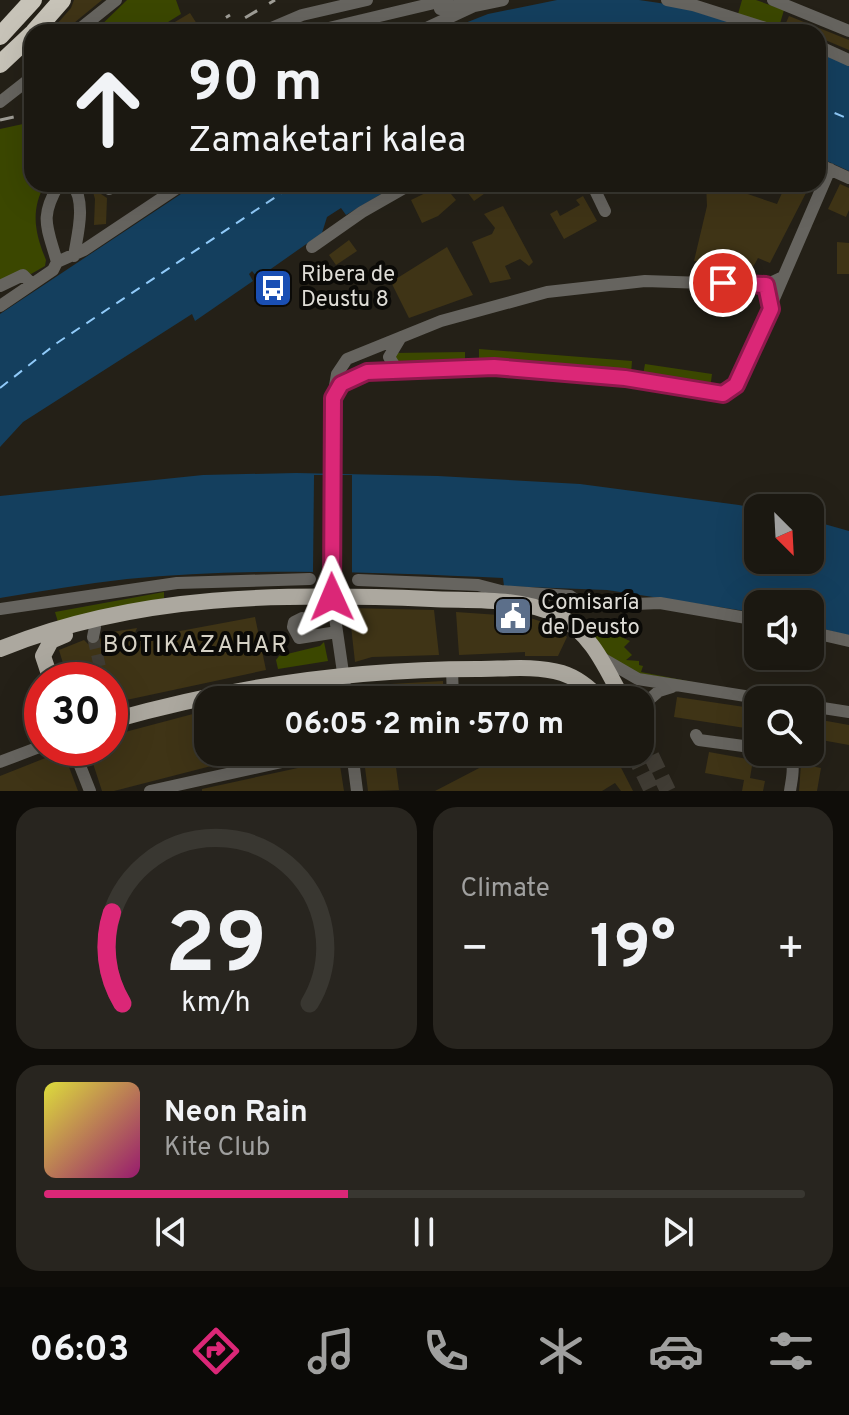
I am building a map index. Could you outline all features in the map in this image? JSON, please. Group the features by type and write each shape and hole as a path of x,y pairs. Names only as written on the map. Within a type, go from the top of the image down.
{"highway":[{"path":"0,36 33,0"},
{"path":"41,24 62,0"},
{"path":"0,64 24,41"}],"main road":[{"path":"0,649 89,621 228,598 467,600 527,606 556,615 583,635 600,657 616,686"},
{"path":"45,662 46,646 54,640 94,632 147,610"},
{"path":"0,659 29,650 43,656"},
{"path":"128,713 220,694 344,675 452,669 553,671 578,679 586,686"}],"street":[{"path":"86,24 116,0"},
{"path":"93,24 123,0"},
{"path":"281,24 302,15 367,0"},
{"path":"345,24 447,0"},
{"path":"436,24 474,6 503,0"},
{"path":"667,0 753,24"},
{"path":"773,0 849,31"},
{"path":"362,20 378,23 464,4 474,6"},
{"path":"826,50 849,60"},
{"path":"0,102 24,83"},
{"path":"826,168 849,178"},
{"path":"0,306 53,270 57,262 45,222 54,192"},
{"path":"74,256 79,238 77,192"},
{"path":"57,262 74,256 171,192"},
{"path":"312,247 397,192"},
{"path":"596,192 605,211"},
{"path":"333,398 341,384 358,374 494,367 625,378 723,394 736,385 771,309 814,192"},
{"path":"0,286 23,275 28,280"},
{"path":"345,686 332,597 332,475 333,398 337,374 347,359 481,307 583,287 645,281 766,285 781,278"},
{"path":"766,285 771,309"},
{"path":"403,335 389,357 403,372"},
{"path":"0,609 177,583 310,579"},
{"path":"358,580 478,585 501,591 570,596 584,606 660,603 744,618"},
{"path":"302,618 294,622 293,627 299,638 337,632"},
{"path":"824,635 849,641"},
{"path":"600,657 638,679 744,696"},
{"path":"452,669 453,686"},
{"path":"654,695 675,686"},
{"path":"824,708 849,712"},
{"path":"696,735 699,740 744,746"},
{"path":"0,762 24,753"},
{"path":"81,766 90,791"},
{"path":"150,791 263,766"},
{"path":"354,766 357,791"},
{"path":"790,791 792,766"}],"green space":[{"path":"127,0 176,0 181,14 165,24 102,24"},
{"path":"742,0 756,0 784,10 780,24 770,24 738,14"},
{"path":"24,124 24,192 41,192 36,222 46,260 45,266 31,274 26,272 0,282 0,129"},
{"path":"479,349 632,361 631,374 479,364"},
{"path":"465,352 465,363 404,366 397,365 393,353"},
{"path":"645,364 712,374 710,389 643,375"},
{"path":"164,592 164,598 61,622 58,622 55,612"},
{"path":"586,620 592,626 603,626 604,622 617,626 618,623 624,624 623,634 619,636 630,641 624,647 632,655 626,660 639,661 639,665 643,666 641,672 698,683 637,673 610,657 582,626"},
{"path":"324,642 328,661 278,669 276,660 279,656 320,646"}],"water":[{"path":"557,0 639,0 673,5 737,24 463,24 488,14"},
{"path":"826,54 849,64 849,171 826,161"},
{"path":"184,192 385,192 346,215 341,208 327,217 322,233 258,278 252,271 249,274 253,281 195,321 192,314 23,422 0,447 0,314"},
{"path":"203,475 438,476 580,484 739,505 744,506 744,574 824,574 824,524 849,531 849,636 824,629 824,590 744,590 744,611 607,590 504,586 503,578 315,572 174,575 79,585 0,598 0,496"}],"pier":[{"path":"314,475 352,475 352,573 313,573"}],"building":[{"path":"74,0 102,0 73,24 57,24"},
{"path":"190,13 197,24 171,24"},
{"path":"789,16 809,24 785,24"},
{"path":"826,31 849,40 849,50 826,40"},
{"path":"840,184 849,188 846,217 828,209"},
{"path":"93,192 101,192 107,198 106,224 94,225"},
{"path":"428,192 453,192 451,194 456,200 438,216 422,223 411,200"},
{"path":"467,192 487,192 474,201"},
{"path":"706,192 742,192 777,204 782,192 806,192 770,263 758,258 752,269 719,267 715,262 694,261 707,206"},
{"path":"583,196 597,221 564,239 550,214 557,210 560,216 580,205 576,200"},
{"path":"503,206 533,262 529,266 520,259 505,266 511,279 490,283 472,242 492,234 495,228 484,214"},
{"path":"349,240 357,251 336,265 329,255"},
{"path":"837,242 849,243 849,274 837,274"},
{"path":"447,247 473,295 409,318 391,282"},
{"path":"349,608 434,610 439,655 372,657 355,662"},
{"path":"456,612 527,617 552,625 567,637 558,656 525,656 525,652 459,655"},
{"path":"255,617 266,670 128,700 128,662 63,662 59,650 84,640 95,646 103,635 137,628 132,640"},
{"path":"443,681 443,686 355,686"},
{"path":"677,697 744,707 744,728 674,717"},
{"path":"194,714 194,766 211,766 114,791 102,791 94,766 128,766 128,731"},
{"path":"824,721 849,725 849,745 824,741"},
{"path":"709,752 744,758 744,766 752,766 750,778 765,781 763,791 742,791 744,780 705,773"},
{"path":"25,766 69,766 78,791 0,791 0,776"},
{"path":"307,766 340,766 344,791 202,791"},
{"path":"365,766 396,766 399,790 368,791"},
{"path":"483,766 620,766 633,791 621,791 615,783 602,791 435,791"},
{"path":"801,766 821,768 817,791 799,791"}],"ferry route":[{"path":"826,109 849,119"},
{"path":"0,388 57,343 283,192"}],"tunnel":[{"path":"93,637 99,662"},
{"path":"654,761 668,791"},
{"path":"640,766 652,791"}],"railway":[{"path":"234,24 275,0"},
{"path":"215,24 230,15"},
{"path":"0,120 24,115"}],"place":[{"name":"Ribera de Deustu 8","path":"273,288"},
{"name":"Comisaría de Deusto","path":"513,616"}],"district":[{"name":"BOTIKAZAHAR","path":"196,646"}],"route":[{"path":"332,597 333,398 341,384 367,372 494,367 625,378 723,394 736,385 771,309 766,285 723,283"}]}
